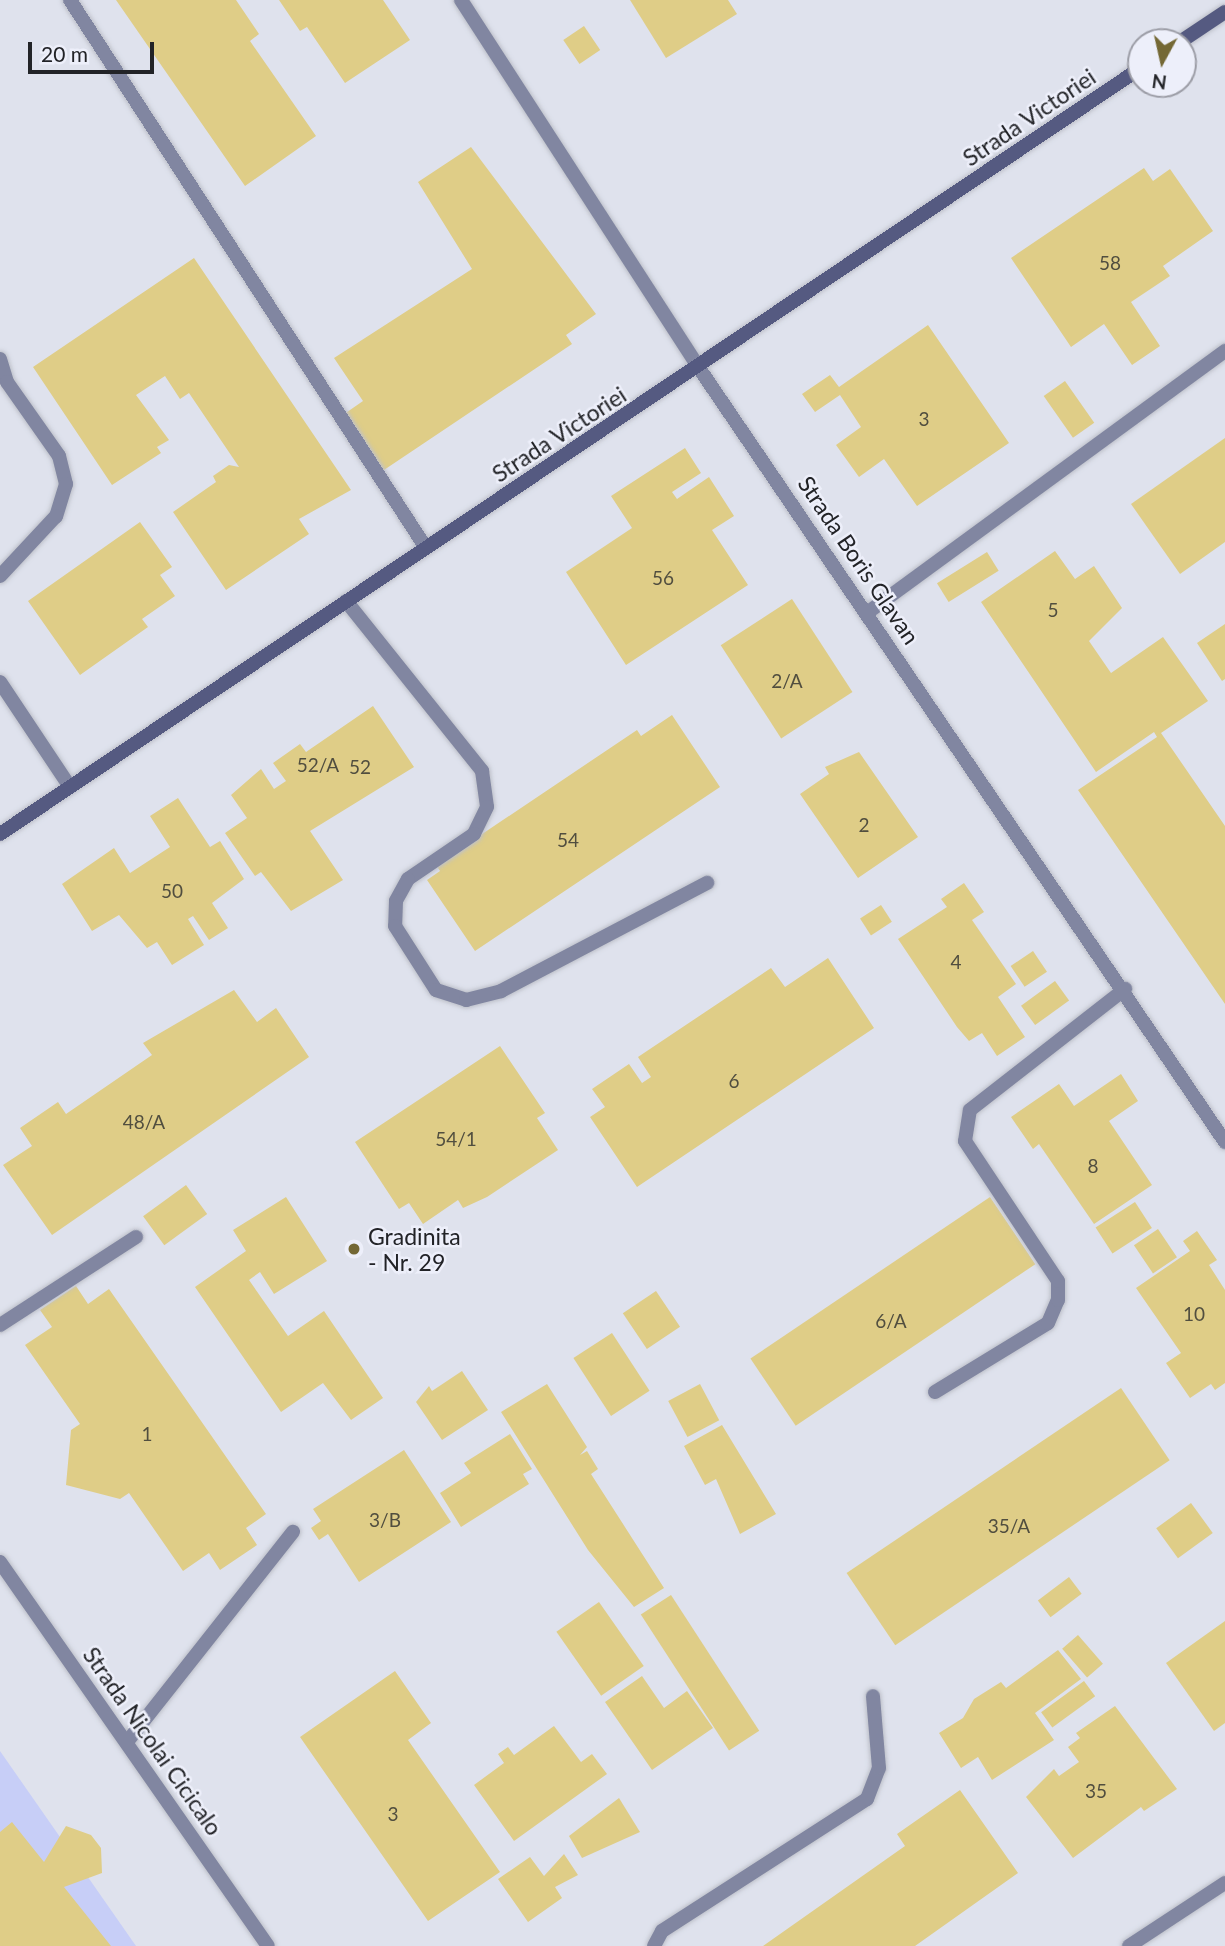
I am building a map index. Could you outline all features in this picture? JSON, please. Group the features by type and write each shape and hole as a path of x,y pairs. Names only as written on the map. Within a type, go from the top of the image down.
{"street":[{"path":"70,0 426,548"},
{"name":"Strada Boris Glavan","path":"461,0 699,368 1125,989 1225,1142"},
{"path":"1197,31 1225,12"},
{"name":"Strada Victoriei","path":"0,834 699,368 1127,78"},
{"path":"867,613 1225,351"},
{"path":"0,359 7,382 59,456 66,484 56,516 0,576"},
{"path":"346,601 482,771 488,807 474,834 408,879 396,901 395,926 436,990 466,1000 501,991 707,883"},
{"path":"0,682 70,787"},
{"path":"935,1392 1048,1323 1058,1300 1058,1281 965,1141 970,1110 1125,989"},
{"path":"0,1325 136,1237"},
{"path":"127,1742 293,1532"},
{"name":"Strada Nicolai Cicicalo","path":"0,1562 268,1946"},
{"path":"654,1946 662,1931 867,1799 879,1768 873,1696"},
{"path":"1129,1946 1225,1883"}],"shaded area":[{"path":"0,1751 136,1946 0,1946"}],"building":[{"path":"116,0 236,0 259,34 250,41 316,136 245,186"},
{"path":"279,0 383,0 410,40 345,83 307,27 300,31"},
{"path":"630,0 728,0 737,14 666,58"},
{"path":"584,26 600,50 579,64 563,40"},
{"path":"471,147 596,314 566,335 572,344 375,476 337,419 363,401 334,358 472,269 418,182"},
{"path":"1144,168 1153,181 1170,169 1213,231 1163,266 1170,276 1131,302 1160,346 1132,365 1104,324 1071,347 1011,258"},
{"path":"194,258 351,490 299,519 309,534 226,590 173,512 216,482 213,476 229,465 239,467 189,393 180,399 165,376 136,395 169,440 157,447 161,453 112,485 33,367"},
{"path":"928,325 1009,443 917,506 884,459 859,477 836,445 861,427 840,395 815,412 802,394 830,375 839,387"},
{"path":"1065,381 1094,423 1073,438 1044,396"},
{"path":"1225,438 1225,542 1180,574 1131,504"},
{"path":"685,448 701,473 672,492 677,499 709,477 734,516 712,530 748,585 626,665 566,572 632,528 611,496"},
{"path":"140,522 172,567 160,575 175,596 142,619 148,627 80,675 28,601"},
{"path":"1055,551 1075,579 1094,566 1122,608 1089,641 1111,673 1163,637 1208,701 1161,733 1225,826 1225,1004 1078,790 1157,737 1154,732 1096,772 981,602"},
{"path":"987,552 999,571 949,602 937,583"},
{"path":"792,599 852,692 781,738 721,645"},
{"path":"1225,624 1225,679 1222,681 1197,643"},
{"path":"373,706 414,767 310,831 343,880 291,911 261,872 255,876 225,833 247,818 231,795 261,769 274,789 286,781 273,763 300,744 306,752"},
{"path":"672,715 720,787 475,951 427,880 440,871 436,865 637,730 641,736"},
{"path":"859,752 918,837 858,878 800,794 829,774 825,767"},
{"path":"178,798 210,847 220,841 244,879 212,903 228,928 209,940 193,916 188,919 204,945 172,965 157,942 147,948 119,915 92,931 62,884 114,848 130,873 170,847 150,816"},
{"path":"964,883 984,912 972,920 1016,984 998,997 1025,1037 997,1056 982,1033 969,1041 957,1027 898,939 947,907 941,899"},
{"path":"881,905 892,922 871,935 860,919"},
{"path":"1033,951 1047,972 1025,987 1011,966"},
{"path":"828,958 874,1028 637,1187 590,1117 605,1107 592,1089 629,1064 642,1083 651,1077 638,1057 771,968 785,987"},
{"path":"1055,981 1069,1000 1035,1025 1021,1006"},
{"path":"234,990 257,1022 276,1008 309,1057 52,1235 3,1165 32,1146 20,1128 58,1102 66,1114 152,1055 143,1043"},
{"path":"500,1046 545,1113 537,1118 558,1150 487,1197 463,1208 458,1200 423,1224 409,1203 399,1209 355,1142"},
{"path":"1121,1074 1138,1101 1109,1121 1152,1185 1094,1224 1039,1144 1033,1149 1011,1117 1059,1084 1074,1106"},
{"path":"186,1185 207,1214 164,1245 143,1216"},
{"path":"286,1197 327,1261 274,1294 260,1272 249,1280 288,1336 324,1311 383,1398 351,1420 323,1383 281,1412 195,1287 246,1251 233,1230"},
{"path":"990,1197 1035,1264 796,1426 750,1359"},
{"path":"1135,1202 1152,1228 1112,1254 1096,1228"},
{"path":"1158,1229 1177,1257 1153,1273 1134,1245"},
{"path":"1197,1231 1217,1260 1209,1265 1225,1290 1225,1383 1215,1390 1211,1384 1190,1398 1166,1363 1181,1353 1136,1288 1190,1251 1183,1241"},
{"path":"76,1286 88,1304 109,1289 266,1514 246,1528 257,1545 220,1570 209,1553 183,1571 129,1493 120,1499 66,1485 71,1430 80,1424 25,1345 52,1327 40,1310"},
{"path":"656,1291 680,1327 647,1349 623,1313"},
{"path":"612,1333 650,1391 611,1416 573,1358"},
{"path":"462,1371 488,1410 442,1440 416,1402 429,1386 432,1391"},
{"path":"547,1384 587,1447 580,1455 587,1451 598,1469 591,1474 664,1588 634,1607 588,1550 501,1412"},
{"path":"700,1384 719,1420 687,1437 668,1401"},
{"path":"1121,1388 1170,1460 895,1645 847,1573"},
{"path":"722,1425 776,1514 740,1534 716,1479 705,1485 684,1446"},
{"path":"510,1434 532,1469 523,1474 529,1484 461,1527 440,1493 471,1473 464,1463"},
{"path":"404,1450 451,1522 359,1582 328,1534 319,1540 311,1528 321,1521 313,1509"},
{"path":"1191,1503 1213,1533 1178,1558 1156,1528"},
{"path":"1069,1577 1082,1594 1050,1617 1038,1600"},
{"path":"671,1595 759,1731 729,1750 641,1615"},
{"path":"599,1602 644,1666 601,1696 556,1632"},
{"path":"1225,1621 1225,1723 1214,1731 1166,1663"},
{"path":"1078,1635 1103,1664 1087,1677 1062,1649"},
{"path":"1058,1650 1081,1679 1035,1713 1054,1740 992,1780 978,1757 961,1768 939,1733 963,1718 974,1699 1001,1682 1006,1688"},
{"path":"395,1671 431,1723 408,1740 500,1872 428,1921 300,1737"},
{"path":"642,1676 664,1708 687,1691 713,1728 652,1770 605,1702"},
{"path":"1084,1681 1095,1696 1052,1728 1041,1712"},
{"path":"1115,1706 1177,1789 1144,1811 1141,1807 1073,1858 1026,1797 1054,1769 1059,1776 1079,1762 1068,1747 1080,1738 1076,1733"},
{"path":"554,1726 581,1762 592,1754 607,1774 514,1841 474,1785 504,1763 498,1754 508,1747 514,1755"},
{"path":"960,1790 1018,1873 915,1946 763,1946 905,1846 897,1834"},
{"path":"619,1798 640,1832 582,1858 569,1836"},
{"path":"12,1822 44,1862 66,1826 91,1835 101,1848 102,1873 64,1887 111,1946 0,1946 0,1832"},
{"path":"564,1854 578,1875 555,1887 562,1898 528,1922 498,1879 530,1857 544,1876"}],"place":[{"name":"Gradinita - Nr. 29","path":"354,1249"}]}
